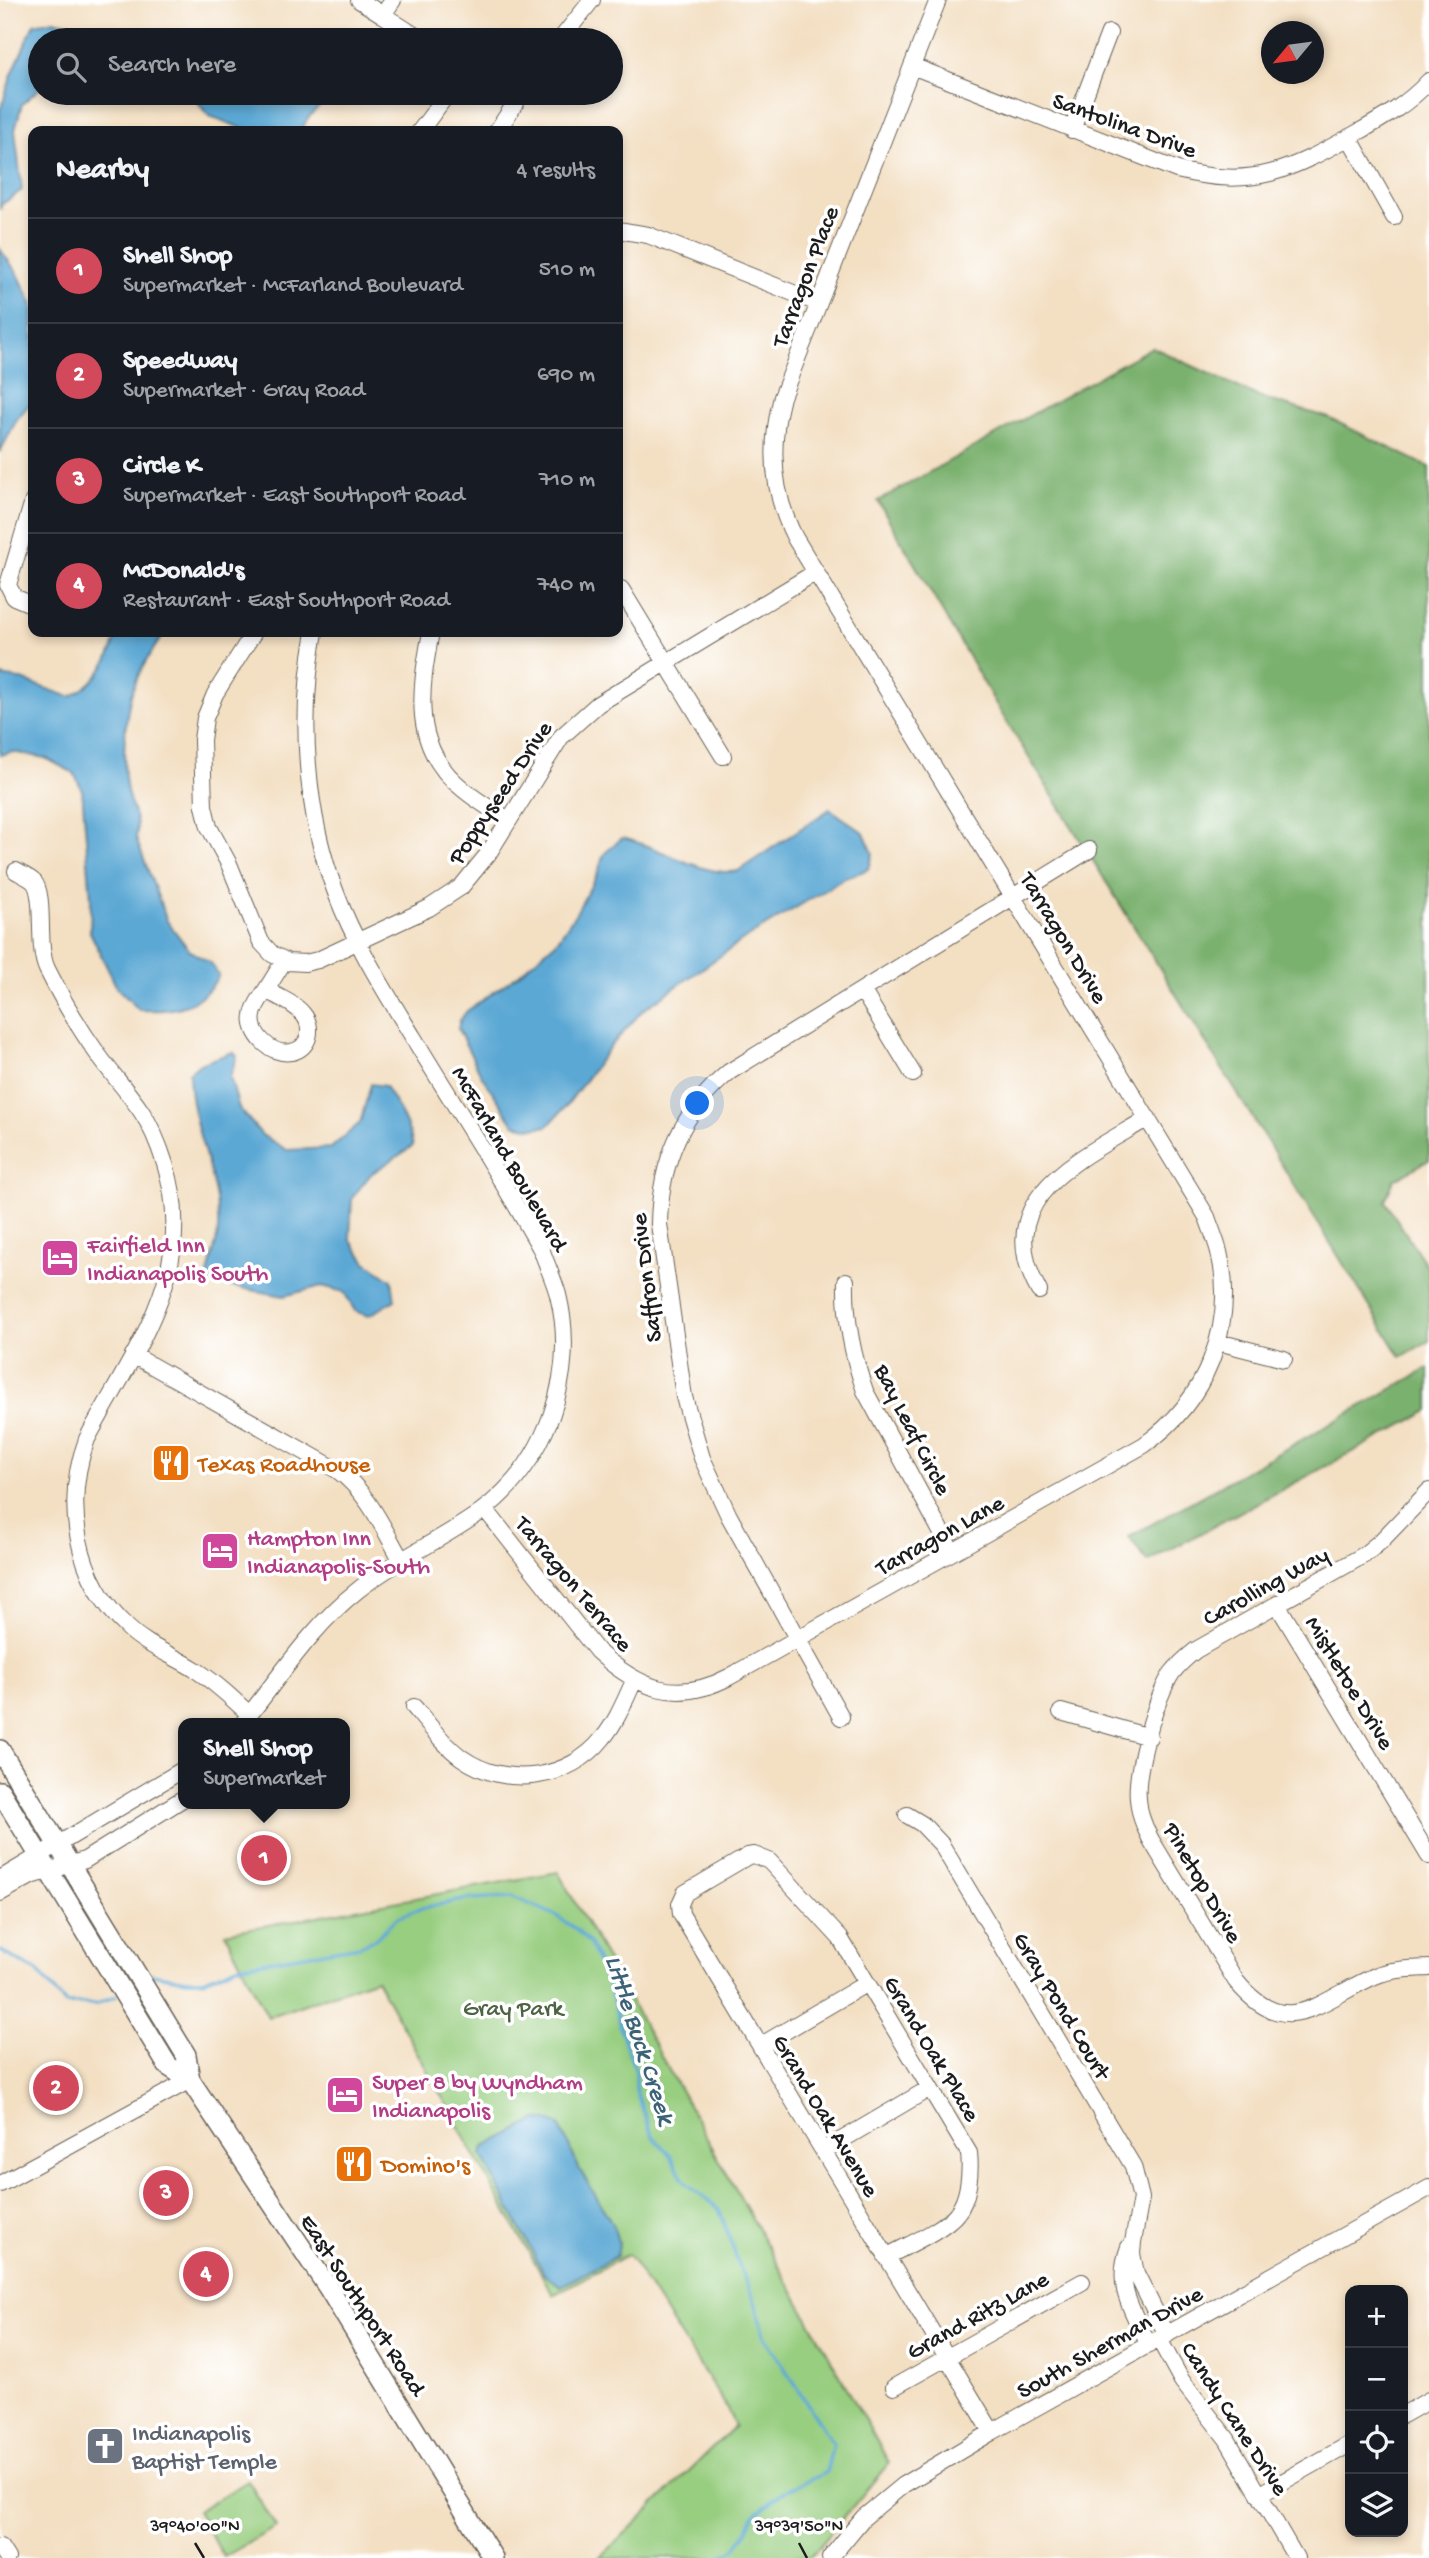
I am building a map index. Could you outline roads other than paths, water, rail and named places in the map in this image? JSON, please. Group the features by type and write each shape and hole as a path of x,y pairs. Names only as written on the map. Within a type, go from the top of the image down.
{"main road":[{"name":"East Southport Road","path":"0,1750 105,1961 135,2012 168,2066 190,2080 328,2289 493,2558"},
{"name":"East Southport Road","path":"0,1791 127,1957 186,2055 190,2080"}],"street":[{"path":"359,0 403,28"},
{"path":"383,15 393,0"},
{"path":"570,28 592,0"},
{"name":"Tarragon Place","path":"816,572 786,521 779,501 774,459 775,428 782,397 938,0"},
{"path":"1072,130 1109,33"},
{"name":"Santolina Drive","path":"912,66 1177,170 1224,179 1256,177 1287,169 1398,108 1429,81"},
{"path":"424,126 439,105"},
{"path":"499,126 509,105"},
{"path":"1349,137 1394,217"},
{"path":"623,231 648,235 818,303"},
{"path":"28,518 8,585 14,597 28,603"},
{"name":"Poppyseed Drive","path":"285,961 301,964 314,962 429,908 461,887 482,863 565,732 590,710 816,572"},
{"name":"Tarragon Drive","path":"816,572 1197,1199 1216,1242 1224,1289 1218,1342"},
{"path":"623,592 723,756"},
{"path":"251,637 215,694 204,723 204,806 209,827 229,864 261,942 272,954 285,961 266,990"},
{"name":"McFarland Boulevard","path":"248,1718 333,1612 370,1581 485,1509 526,1466 550,1419 559,1389 564,1357 558,1295 537,1241 372,969 332,883 319,835 307,733 314,637"},
{"path":"430,637 421,698 423,722 431,747 441,766 455,782 508,820"},
{"name":"Saffron Drive","path":"841,1717 726,1510 694,1433 679,1366 659,1224 659,1198 667,1161 692,1110 709,1090 737,1066 1089,850"},
{"path":"16,871 33,881 39,891 40,946 46,967 97,1054 141,1110 151,1128 169,1178 174,1209 173,1256 156,1312 81,1454 74,1511 79,1542 96,1587 128,1628 153,1648 195,1669 210,1680 246,1718"},
{"path":"862,989 913,1074"},
{"path":"1039,1291 1030,1273 1025,1247 1026,1231 1036,1201 1048,1184 1063,1170 1148,1118"},
{"name":"Bay Leaf Circle","path":"846,1280 848,1326 853,1355 865,1391 952,1552"},
{"path":"1218,1342 1284,1359"},
{"name":"Tarragon Lane","path":"634,1681 671,1690 704,1687 724,1679 1130,1453 1157,1435 1180,1413 1197,1391 1212,1362 1218,1342"},
{"path":"133,1355 351,1480 365,1497 402,1561"},
{"name":"Carolling Way","path":"1149,1737 1166,1686 1180,1664 1196,1650 1371,1550 1429,1491"},
{"name":"Tarragon Terrace","path":"485,1509 597,1651 634,1681"},
{"name":"Mistletoe Drive","path":"1277,1604 1429,1856"},
{"path":"414,1707 445,1742 473,1765 503,1775 529,1776 565,1767 591,1750 609,1731 634,1681"},
{"path":"1061,1712 1149,1737"},
{"name":"Pinetop Drive","path":"1149,1737 1138,1778 1139,1808 1146,1831 1236,1981 1253,2000 1282,2012 1306,2011 1320,2007 1383,1974 1403,1969 1429,1968"},
{"path":"0,1893 31,1876 178,1773"},
{"path":"0,1879 54,1859 85,1860 178,1802"},
{"name":"Gray Pond Court","path":"907,1815 922,1824 941,1844 1132,2164 1141,2198 1134,2235 1123,2264 1122,2282 1129,2303 1158,2340"},
{"name":"Grand Oak Avenue","path":"761,1856 748,1856 689,1890 682,1899 680,1909 992,2432"},
{"name":"Grand Oak Place","path":"761,1856 775,1867 834,1930 969,2153 970,2173 961,2209 953,2218 886,2257"},
{"path":"760,2046 867,1983"},
{"path":"0,2184 190,2080"},
{"path":"823,2151 930,2088"},
{"name":"South Sherman Drive","path":"830,2558 863,2518 890,2494 992,2432 1429,2188"},
{"name":"Grand Ritz Lane","path":"894,2387 1082,2282"},
{"name":"Candy Cane Drive","path":"1158,2340 1176,2372 1227,2439 1296,2558"},
{"path":"1408,2412 1429,2400"},
{"path":"1259,2495 1345,2447"},
{"path":"0,2547 7,2558"}],"water":[{"path":"54,20 86,28 32,28 34,24"},
{"path":"28,38 28,99 22,104 15,130 22,190 1,205 0,210 0,111"},
{"path":"200,105 320,105 304,126 236,126 209,116"},
{"path":"0,249 18,274 28,295 28,406 17,419 0,452"},
{"path":"162,637 147,659 133,689 125,740 127,791 136,820 136,838 167,921 190,951 211,963 219,976 203,995 175,1009 139,1010 117,988 90,932 91,898 82,790 74,773 45,758 12,752 0,755 0,676 19,679 70,697 94,680 116,639"},
{"path":"830,809 864,833 873,853 869,869 845,878 746,938 643,1010 609,1048 548,1126 532,1128 514,1124 481,1075 458,1029 460,1020 467,1011 519,974 557,941 597,875 604,854 622,838 710,870 738,871"},
{"path":"233,1052 237,1056 230,1077 239,1108 262,1135 287,1150 331,1148 360,1123 371,1084 385,1086 402,1115 413,1146 371,1174 352,1198 350,1239 366,1262 392,1280 395,1300 368,1316 355,1311 344,1292 322,1286 284,1296 207,1282 218,1218 190,1092 189,1073 200,1064"},
{"path":"536,2120 546,2120 559,2125 580,2170 613,2225 619,2245 617,2256 561,2286 544,2274 482,2155 484,2147"}],"waterway":[{"name":"Little Buck Creek","path":"146,1977 151,1974 203,1980 237,1966 360,1946 374,1940 398,1917 422,1908 469,1899 513,1897 555,1915 577,1930 590,1944 609,1987 636,2072 636,2091 652,2135 672,2158 685,2182 719,2209 756,2305 764,2336 833,2444 826,2473 788,2489 755,2514 734,2550 718,2558"},
{"name":"Little Buck Creek","path":"0,1951 37,1971 66,2004 97,2004 116,1996"}],"place":[{"name":"Fairfield Inn Indianapolis South","path":"60,1258"},
{"name":"Texas Roadhouse","path":"171,1463"},
{"name":"Hampton Inn Indianapolis-South","path":"220,1551"},
{"name":"Shell Shop","path":"264,1858"},
{"name":"Speedway","path":"56,2088"},
{"name":"Super 8 by Wyndham Indianapolis","path":"345,2095"},
{"name":"Domino's","path":"354,2164"},
{"name":"Circle K","path":"166,2193"},
{"name":"McDonald's","path":"206,2274"},
{"name":"Indianapolis Baptist Temple","path":"105,2446"}],"park label":[{"name":"Gray Park","path":"513,2007"}]}
